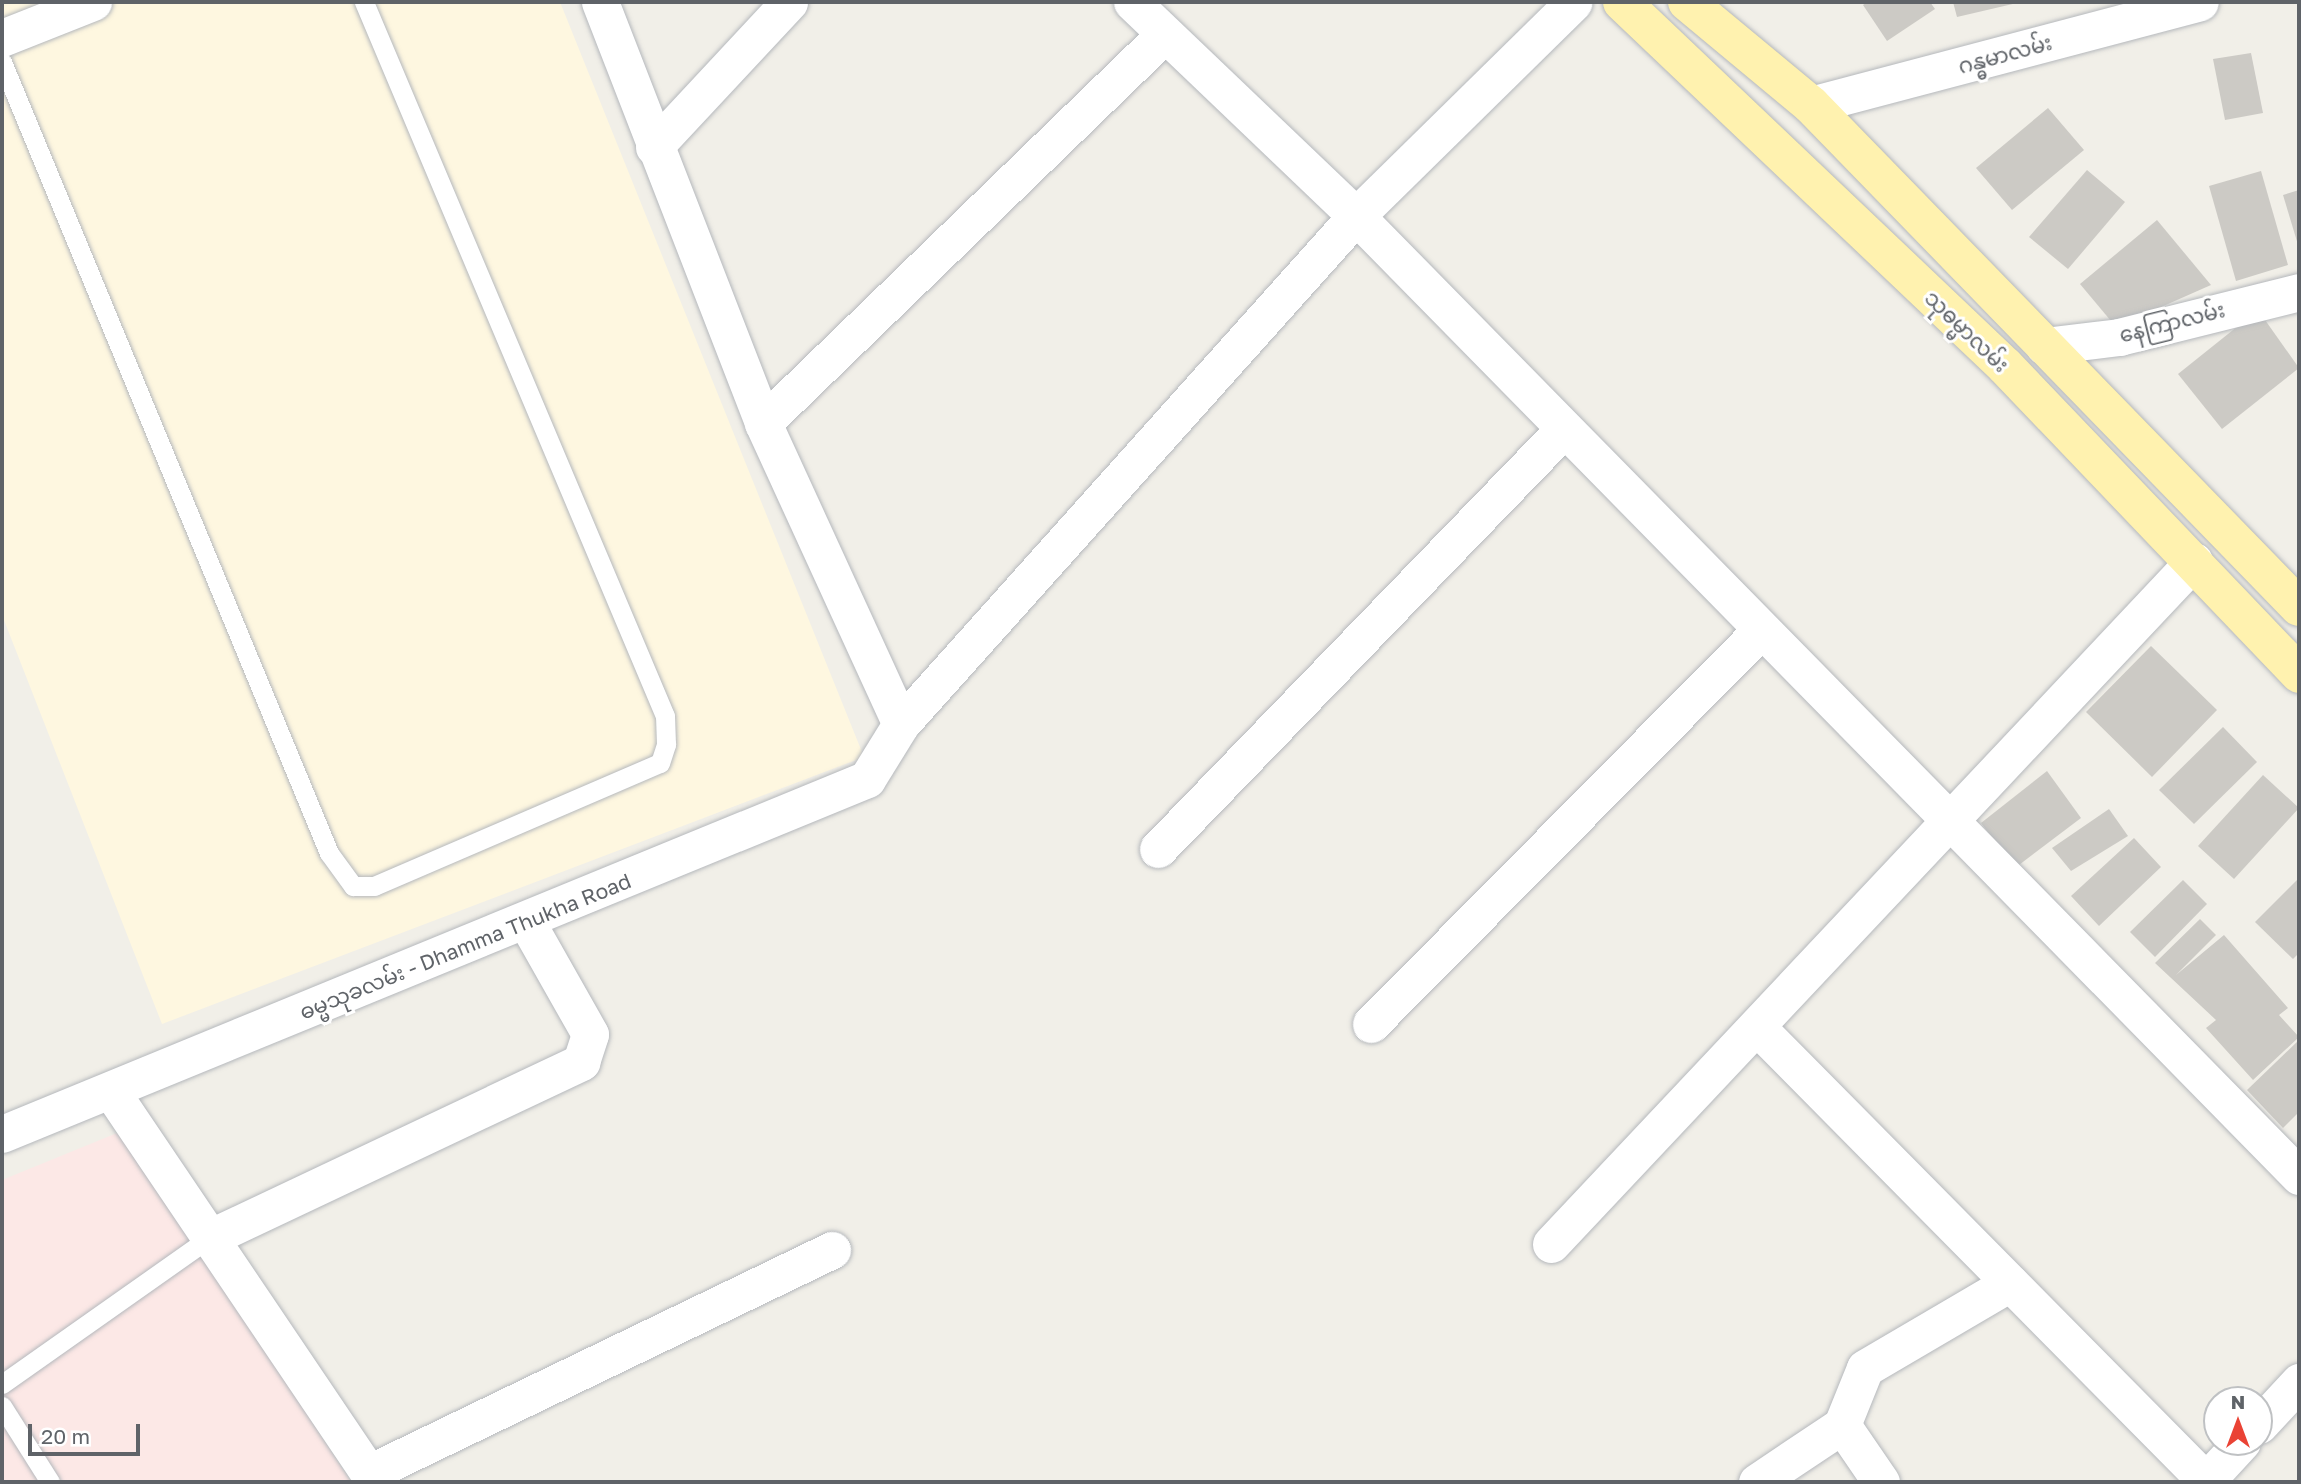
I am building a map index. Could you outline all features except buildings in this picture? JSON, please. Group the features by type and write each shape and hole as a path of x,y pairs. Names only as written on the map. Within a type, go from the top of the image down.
{"main road":[{"name":"သုဓမ္မာလမ်း","path":"1622,2 2005,366 2299,674"},
{"name":"သုဓမ္မာလမ်း","path":"1687,2 1811,106 2299,606"}],"street":[{"path":"2,38 93,2"},
{"path":"600,2 763,423 901,724"},
{"path":"654,147 789,2"},
{"path":"1132,2 1356,216 1950,824 2299,1176"},
{"name":"ဓမ္မသုခလမ်း - Dhamma Thukha Road","path":"2,1134 867,779 901,724 1356,216 1574,2"},
{"name":"ဂန္ဓမာလမ်း","path":"1811,106 2200,2"},
{"path":"763,423 1166,34"},
{"name":"နေကြာလမ်း","path":"2044,346 2119,337 2299,292"},
{"path":"1158,849 1563,430"},
{"path":"1550,1244 1950,824 2194,561"},
{"path":"2257,629 2299,606"},
{"path":"1371,1024 1760,630"},
{"path":"209,1238 581,1062 590,1034 526,921"},
{"path":"1757,1027 2206,1482 2229,1456"},
{"path":"111,1091 372,1478 832,1250"},
{"path":"1757,1482 1842,1425 1865,1368 2010,1283"},
{"path":"2273,1410 2299,1382"},
{"path":"1842,1425 1881,1482"}],"lane":[{"path":"2,62 329,853 353,886 374,886 660,763 666,744 665,716 364,2"},
{"path":"2,1384 209,1238"},
{"path":"2,1406 50,1482"}],"shaded area":[{"path":"2,2 560,2 864,757 162,1024 2,615"},
{"path":"122,1131 351,1482 2,1482 2,1180"}]}
